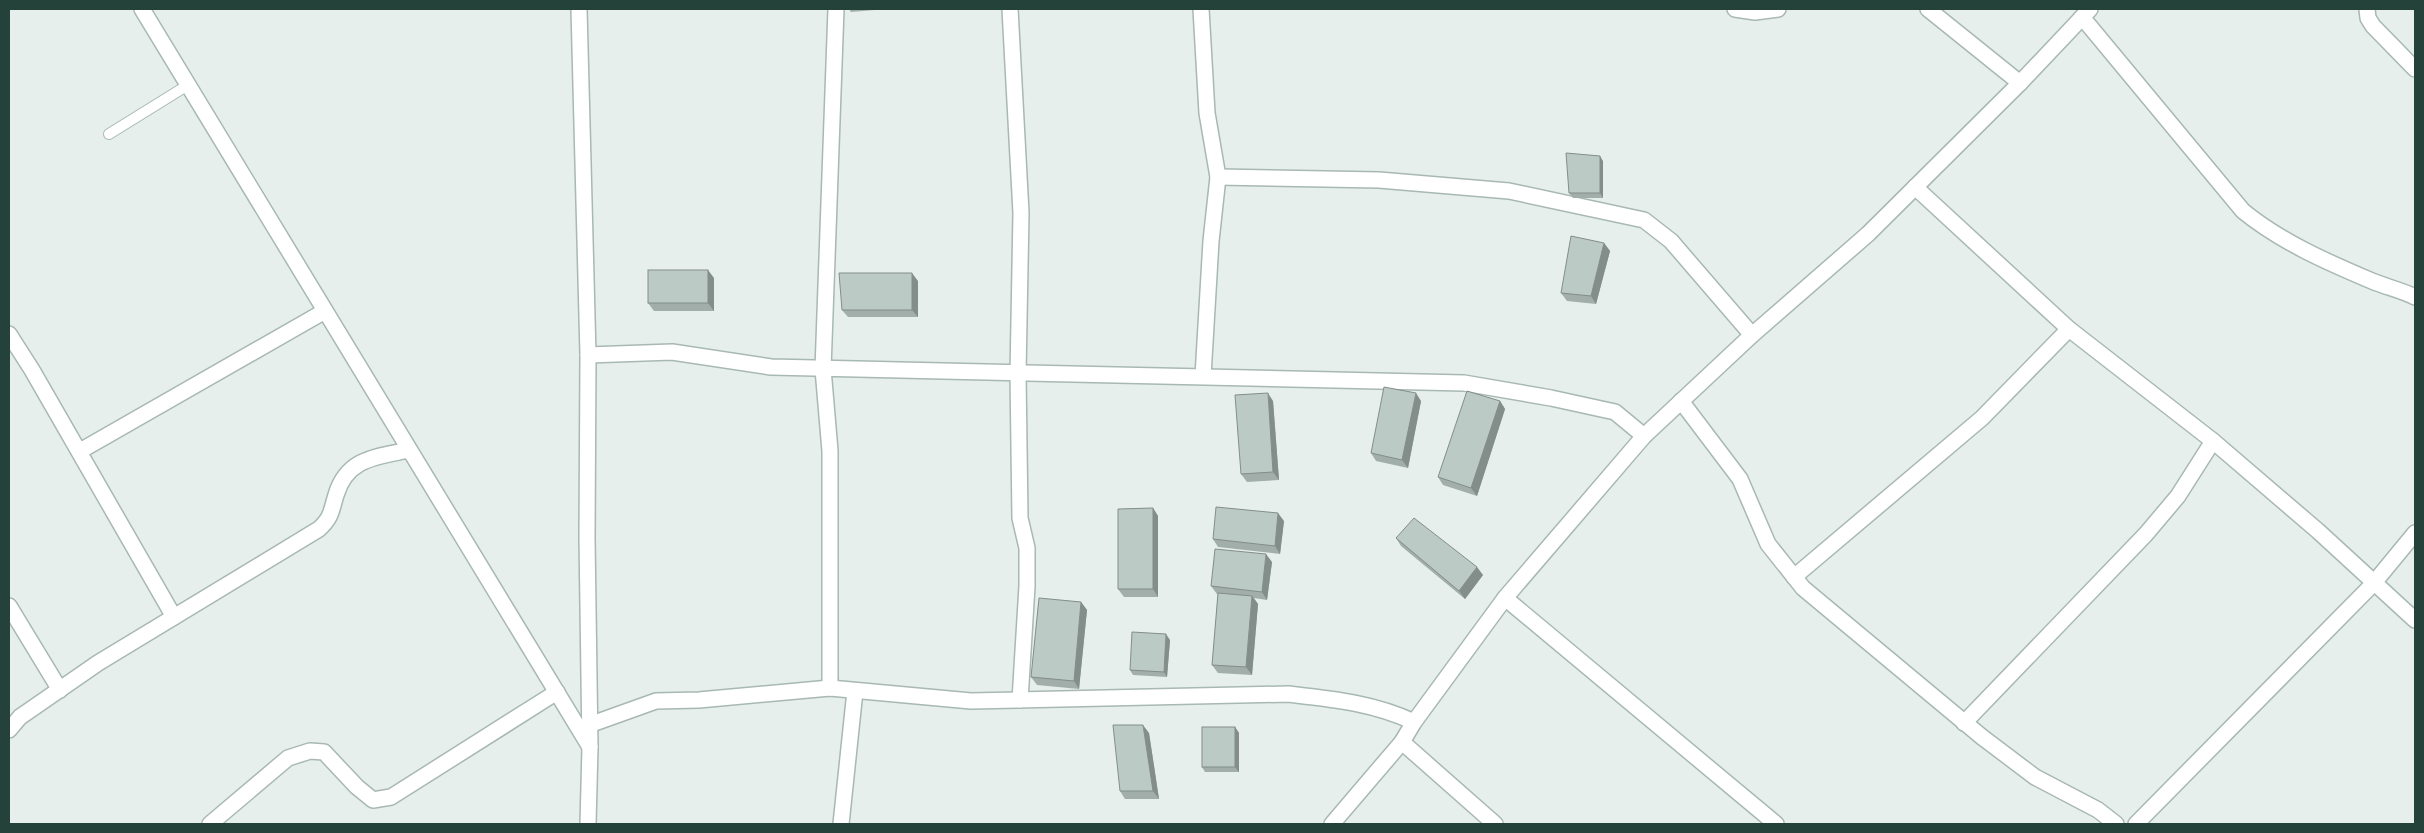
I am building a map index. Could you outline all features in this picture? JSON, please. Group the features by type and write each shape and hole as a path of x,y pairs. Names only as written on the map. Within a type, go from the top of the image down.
{"street":[{"path":"142,9 590,747"},
{"path":"579,9 588,354 587,538 590,747 588,824"},
{"path":"830,688 830,451 823,368 836,9"},
{"path":"1010,9 1021,212 1018,374 1020,518 1026,548 1028,586 1020,700"},
{"path":"1201,9 1207,113 1218,177 1203,376"},
{"path":"1735,9 1755,12 1778,9"},
{"path":"1928,9 2020,83"},
{"path":"2367,9 2368,18 2373,26 2415,70"},
{"path":"1338,822 1402,742 1414,722 1505,598 1644,436 1752,335 1868,234 2020,83 2086,13 2212,176 2254,220 2289,243 2373,281 2415,297"},
{"path":"1218,177 1379,180 1509,191 1644,220 1671,241 1752,335"},
{"path":"1915,187 2069,329 2213,441 2318,531 2373,584 2415,620"},
{"path":"80,451 325,311"},
{"path":"1794,577 1982,418 2069,329"},
{"path":"9,334 80,451 174,617"},
{"path":"588,354 672,352 771,367 1464,383 1551,398 1614,412 1644,436"},
{"path":"1681,401 1740,479 1768,544 1803,588 1964,723 2035,777 2098,810 2116,824"},
{"path":"1964,723 2146,534 2178,496 2213,441"},
{"path":"9,730 20,717 98,664 320,529 330,519 341,481 352,467 360,461 409,450"},
{"path":"2136,824 2373,584 2415,533"},
{"path":"1505,598 1776,824"},
{"path":"9,606 60,690"},
{"path":"589,725 656,701 699,700 830,688 971,701 1288,694 1339,700 1391,711 1414,722"},
{"path":"840,824 854,691"},
{"path":"216,822 288,758 310,751 324,752 357,787 373,800 391,797 557,692"},
{"path":"1402,742 1495,824"}],"lane":[{"path":"110,134 188,86"}],"building":[{"path":"1566,153 1600,156 1600,193 1569,193"},
{"path":"1571,236 1604,243 1591,296 1561,293"},
{"path":"648,270 708,270 708,303 648,303"},
{"path":"839,273 912,273 912,310 842,310"},
{"path":"1384,387 1416,393 1402,460 1371,453"},
{"path":"1467,391 1500,401 1471,488 1438,477"},
{"path":"1268,393 1273,472 1241,474 1235,395"},
{"path":"1216,507 1278,513 1275,546 1213,539"},
{"path":"1153,508 1153,589 1118,589 1118,509"},
{"path":"1414,518 1477,567 1459,591 1396,538"},
{"path":"1215,549 1266,554 1262,592 1211,586"},
{"path":"1218,593 1252,596 1246,667 1212,665"},
{"path":"1039,598 1081,602 1074,681 1031,677"},
{"path":"1132,632 1166,634 1164,672 1130,670"},
{"path":"1113,725 1143,725 1153,791 1120,791"},
{"path":"1202,727 1235,727 1235,767 1202,767"}]}
